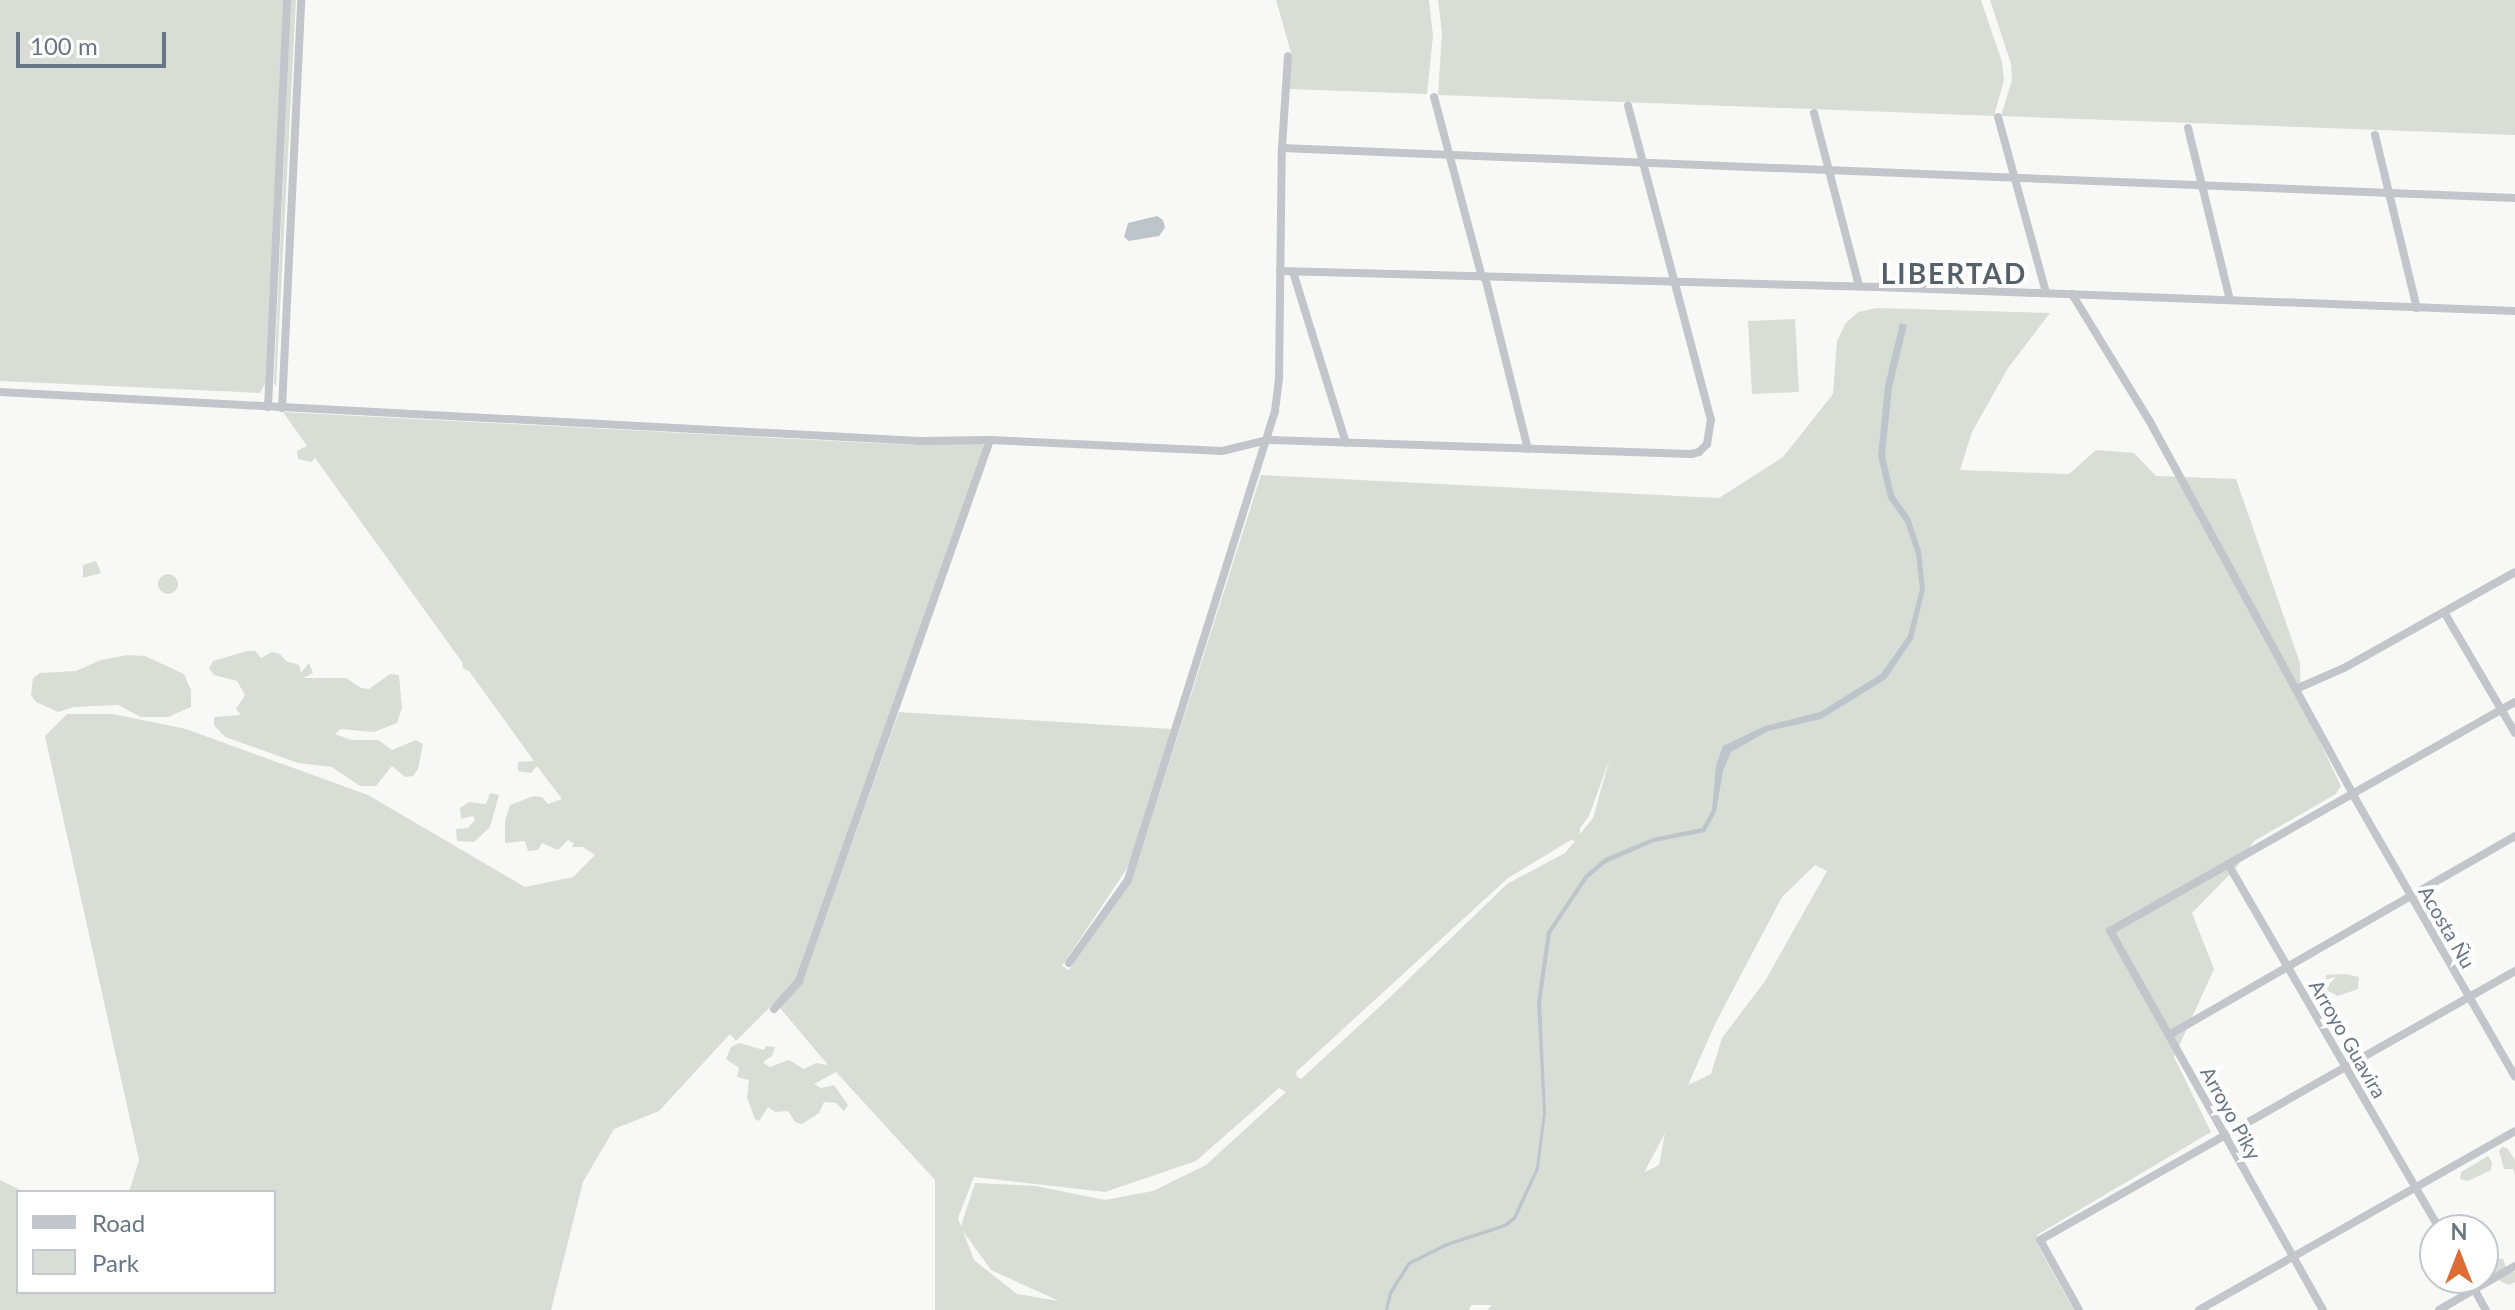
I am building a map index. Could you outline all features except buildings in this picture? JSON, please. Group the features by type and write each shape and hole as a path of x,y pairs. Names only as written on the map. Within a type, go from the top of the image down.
{"street":[{"path":"268,407 287,0"},
{"path":"282,408 301,0"},
{"path":"1069,963 1128,880 1267,440 1279,379 1282,148 1288,56"},
{"path":"1434,97 1528,449"},
{"path":"0,392 920,441 990,440 1222,451 1267,440 1699,452 1711,433 1711,420 1628,106"},
{"path":"1814,113 1859,286"},
{"path":"1998,117 2046,293"},
{"path":"2188,128 2230,300"},
{"path":"2375,135 2417,308"},
{"path":"1282,148 2515,198"},
{"path":"1280,271 1859,286 2515,311"},
{"path":"1293,272 1346,443"},
{"name":"Acosta Ñu","path":"2072,294 2149,420 2352,793 2515,1076"},
{"path":"774,1009 799,981 990,440"},
{"path":"2296,689 2344,668 2515,572"},
{"path":"2444,612 2515,733"},
{"path":"2228,864 2515,702"},
{"path":"2169,1035 2515,836"},
{"name":"Arroyo Piky","path":"2228,864 2110,931 2323,1310"},
{"name":"Arroyo Guavira","path":"2228,864 2431,1214"},
{"path":"2079,1310 2040,1240 2515,971"},
{"path":"2199,1310 2515,1131"},
{"path":"2439,1310 2467,1294"}],"green space":[{"path":"0,0 284,0 265,383 260,393 0,381"},
{"path":"291,0 296,0 276,386 274,383"},
{"path":"1276,0 1429,0 1433,36 1427,94 1288,89 1292,56"},
{"path":"1438,0 1981,0 2002,62 2004,80 1994,116 1438,95 1442,33"},
{"path":"1990,0 2515,0 2515,135 2001,116 2012,80 2011,64"},
{"path":"1877,308 2050,313 2008,368 1972,432 1960,470 2069,474 2096,450 2134,453 2156,476 2236,479 2300,663 2301,703 2341,786 2336,794 2254,841 2237,867 2192,913 2214,969 2174,1057 2211,1132 2037,1235 2037,1244 2074,1310 1487,1310 1492,1305 1471,1305 1469,1310 935,1310 935,1180 836,1072 814,1084 821,1088 834,1085 848,1105 844,1111 836,1103 824,1102 819,1113 802,1124 795,1122 788,1111 775,1112 768,1107 759,1121 755,1119 747,1098 749,1080 737,1077 739,1068 726,1059 731,1047 739,1043 764,1050 766,1046 775,1047 772,1056 763,1062 770,1067 789,1060 804,1069 816,1063 828,1065 780,1008 803,981 899,712 1172,729 1130,864 1062,966 1069,970 1132,880 1261,475 1719,498 1783,457 1833,394 1837,341 1845,324 1858,312","holes":["1610,758 1593,818 1580,834 1580,828 1589,816","1571,840 1575,841 1565,853 1507,884 1301,1079 1296,1072 1508,878","1815,865 1827,871 1765,981 1722,1038 1711,1074 1688,1085 1716,1022 1782,897","1279,1088 1286,1092 1206,1165 1153,1191 1105,1200 1036,1186 975,1183 961,1226 958,1218 974,1177 1105,1192 1196,1161","1665,1133 1659,1165 1645,1172","963,1231 991,1270 1059,1301 1017,1294 974,1260"]},
{"path":"1795,319 1799,392 1752,394 1748,321"},
{"path":"283,412 912,445 980,442 985,446 797,980 736,1041 730,1034 659,1111 614,1129 583,1182 551,1310 0,1310 0,1180 20,1190 16,1190 16,1294 276,1294 276,1190 130,1190 139,1160 45,736 67,714 113,714 186,729 368,795 525,887 573,877 595,855 583,847 572,847 574,843 568,840 558,850 542,843 538,850 528,851 525,841 505,843 505,821 510,805 533,796 542,797 548,804 562,799 537,766 531,773 518,771 518,762 534,761 469,671 463,668 462,662 315,458 311,462 298,459 297,451 307,446"},
{"path":"96,561 101,573 83,578 83,565"},
{"path":"168,574 175,577 178,584 175,591 168,594 161,591 158,584 161,577"},
{"path":"255,651 261,658 272,652 280,654 286,661 299,665 301,673 309,663 313,673 303,678 346,678 361,688 369,689 390,674 399,675 402,708 397,723 374,732 341,729 335,734 351,740 378,740 392,750 416,740 423,744 418,769 413,776 405,777 392,766 376,786 360,786 332,767 298,763 225,737 214,725 214,717 241,715 236,709 245,695 237,681 214,675 209,668 213,661"},
{"path":"128,655 145,656 184,674 191,690 191,707 168,717 141,717 118,705 74,707 58,712 36,702 31,695 33,678 40,673 76,671 101,660"},
{"path":"490,793 499,795 490,827 474,842 457,841 456,829 468,828 475,820 473,816 461,819 460,808 469,802 486,804"},
{"path":"2326,975 2359,977 2358,989 2338,996 2326,990"},
{"path":"2502,1147 2507,1148 2515,1160 2515,1175 2513,1169 2504,1169 2499,1151"},
{"path":"2488,1156 2492,1162 2491,1170 2468,1181 2460,1179 2461,1172"},
{"path":"2499,1258 2503,1259 2507,1271 2515,1272 2515,1282 2509,1285 2499,1281"}],"shaded area":[{"path":"1157,216 1163,220 1165,228 1159,236 1129,241 1124,237 1128,223"},
{"path":"1900,323 1907,325 1892,388 1885,455 1894,495 1910,518 1921,551 1925,589 1913,639 1886,679 1821,719 1768,731 1731,752 1723,771 1716,812 1705,832 1654,842 1606,863 1588,878 1551,933 1541,1003 1546,1113 1539,1169 1516,1219 1506,1227 1448,1246 1410,1265 1392,1294 1388,1310 1385,1310 1389,1292 1408,1262 1446,1243 1504,1224 1513,1217 1536,1168 1543,1113 1537,1002 1547,932 1585,875 1605,858 1653,838 1702,828 1712,810 1716,765 1723,746 1765,726 1820,712 1881,674 1908,636 1920,589 1916,554 1905,522 1888,498 1878,456 1885,386"}],"district":[{"name":"LIBERTAD","path":"1954,273"}]}
